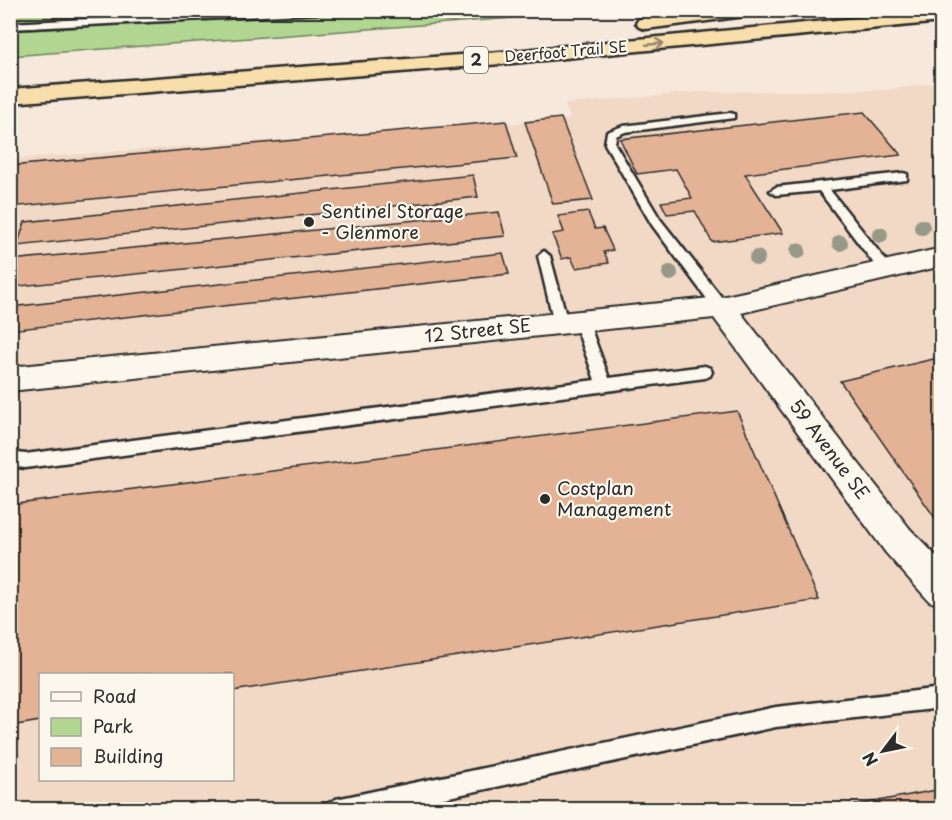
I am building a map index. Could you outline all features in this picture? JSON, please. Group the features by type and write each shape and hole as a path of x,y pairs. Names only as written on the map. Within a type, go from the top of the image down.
{"highway":[{"name":"Deerfoot Trail SE","path":"625,25 745,10"},
{"name":"Deerfoot Trail SE","path":"10,96 524,56 942,16"},
{"path":"10,106 706,59"}],"street":[{"name":"12 Street SE","path":"10,379 721,307 942,257"},
{"name":"59 Avenue SE","path":"721,307 897,541 942,588"}],"lane":[{"path":"10,26 321,10"},
{"path":"721,307 656,222 610,144 611,134 623,129 730,116"},
{"path":"776,191 903,177"},
{"path":"822,187 886,270"},
{"path":"544,256 571,322 604,385"},
{"path":"10,459 25,461 705,372"},
{"path":"336,810 776,717 942,698"}],"shaded area":[{"path":"941,82 941,809 11,810 11,159 570,119 565,104 699,92 886,90"}],"green space":[{"path":"395,10 539,10 541,16 11,56 11,31"},
{"path":"10,11 245,11 11,22"}],"building":[{"path":"864,112 901,155 745,174 783,233 712,242 695,211 667,214 661,202 692,198 676,169 637,174 620,139"},
{"path":"561,118 593,200 553,204 525,122"},
{"path":"506,121 517,158 10,207 18,181 10,182 10,166"},
{"path":"473,175 478,197 17,246 25,222"},
{"path":"499,212 505,236 10,287 11,260"},
{"path":"588,212 595,229 603,228 613,250 604,252 609,263 576,268 571,257 562,259 552,234 564,232 558,216"},
{"path":"503,253 509,274 10,330 10,307"},
{"path":"942,357 942,528 840,381"},
{"path":"737,411 819,600 234,691 234,673 39,673 39,721 10,726 10,505"},
{"path":"942,789 942,810 830,810"}],"place":[{"name":"Sentinel Storage - Glenmore","path":"309,222"},
{"name":"Costplan Management","path":"545,499"}]}
